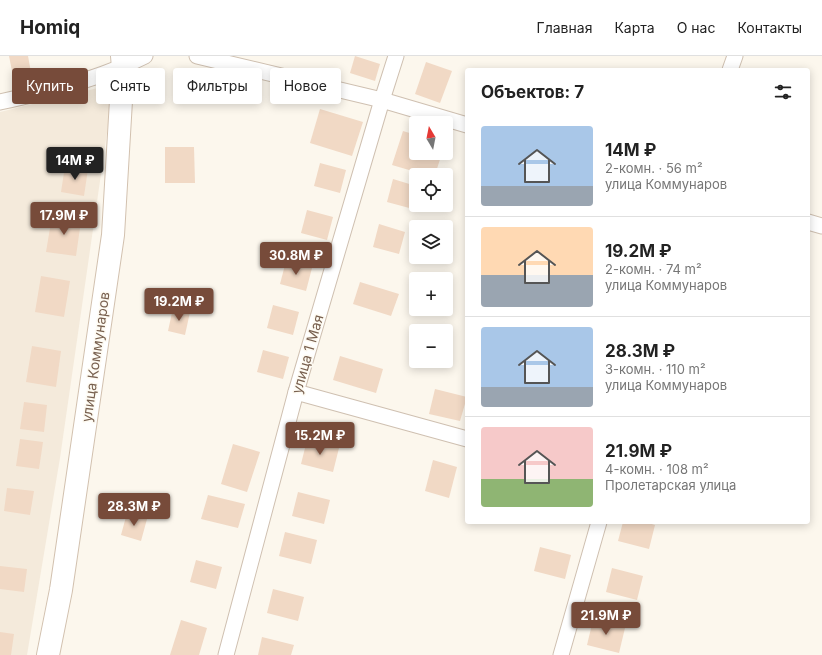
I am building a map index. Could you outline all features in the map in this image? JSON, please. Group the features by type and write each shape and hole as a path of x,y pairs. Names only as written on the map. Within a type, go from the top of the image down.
{"main road":[{"name":"улица Коммунаров","path":"48,655 61,590 113,235 122,62"}],"street":[{"path":"0,102 51,91 122,62 145,56"},
{"path":"197,56 382,100 465,124"},
{"name":"улица 1 Мая","path":"226,655 296,392 396,56"},
{"path":"731,68 735,56"},
{"path":"810,223 822,226"},
{"path":"296,392 465,438"},
{"path":"561,655 598,524"}],"shaded area":[{"path":"96,88 96,104 111,104 60,458 27,655 0,655 0,112 33,104 88,104 88,90"}],"building":[{"path":"9,56 28,56 30,68 12,68 12,71"},
{"path":"355,56 380,64 375,81 350,73"},
{"path":"426,62 452,71 440,103 415,94"},
{"path":"320,109 363,122 352,156 310,143"},
{"path":"403,131 409,133 409,160 440,160 437,168 409,168 409,170 392,165"},
{"path":"165,147 194,147 195,183 165,183"},
{"path":"320,163 346,170 340,193 314,186"},
{"path":"65,166 88,169 84,196 61,192"},
{"path":"393,179 409,184 409,208 387,202"},
{"path":"307,210 333,217 327,240 301,233"},
{"path":"52,216 81,221 76,256 46,252"},
{"path":"379,224 405,232 399,254 373,247"},
{"path":"286,261 312,268 306,291 280,284"},
{"path":"41,276 70,281 64,317 35,312"},
{"path":"360,282 399,294 391,316 353,304"},
{"path":"273,305 299,312 293,335 267,328"},
{"path":"173,308 190,312 185,335 168,331"},
{"path":"32,346 61,351 56,387 26,382"},
{"path":"263,350 289,357 283,379 257,372"},
{"path":"340,356 383,369 376,393 333,380"},
{"path":"435,389 465,396 465,404 460,421 429,414"},
{"path":"24,402 47,405 44,432 20,429"},
{"path":"20,439 43,442 39,469 16,466"},
{"path":"307,440 339,448 333,472 301,464"},
{"path":"233,444 260,452 247,492 221,484"},
{"path":"433,460 457,467 449,498 425,491"},
{"path":"7,488 34,491 30,515 4,511"},
{"path":"298,492 330,500 324,524 292,516"},
{"path":"208,495 245,504 238,528 201,519"},
{"path":"127,513 147,519 141,541 121,535"},
{"path":"622,524 655,525 649,549 618,541"},
{"path":"285,532 317,540 311,564 279,556"},
{"path":"540,547 571,555 565,579 534,571"},
{"path":"196,560 222,567 216,589 190,582"},
{"path":"0,566 27,569 24,592 0,589"},
{"path":"612,568 643,576 637,600 606,592"},
{"path":"273,589 304,597 298,621 267,613"},
{"path":"181,620 207,628 199,655 170,655"},
{"path":"593,620 625,628 619,653 587,645"},
{"path":"0,632 14,634 11,655 0,655"},
{"path":"262,637 294,645 291,655 258,655"}]}
